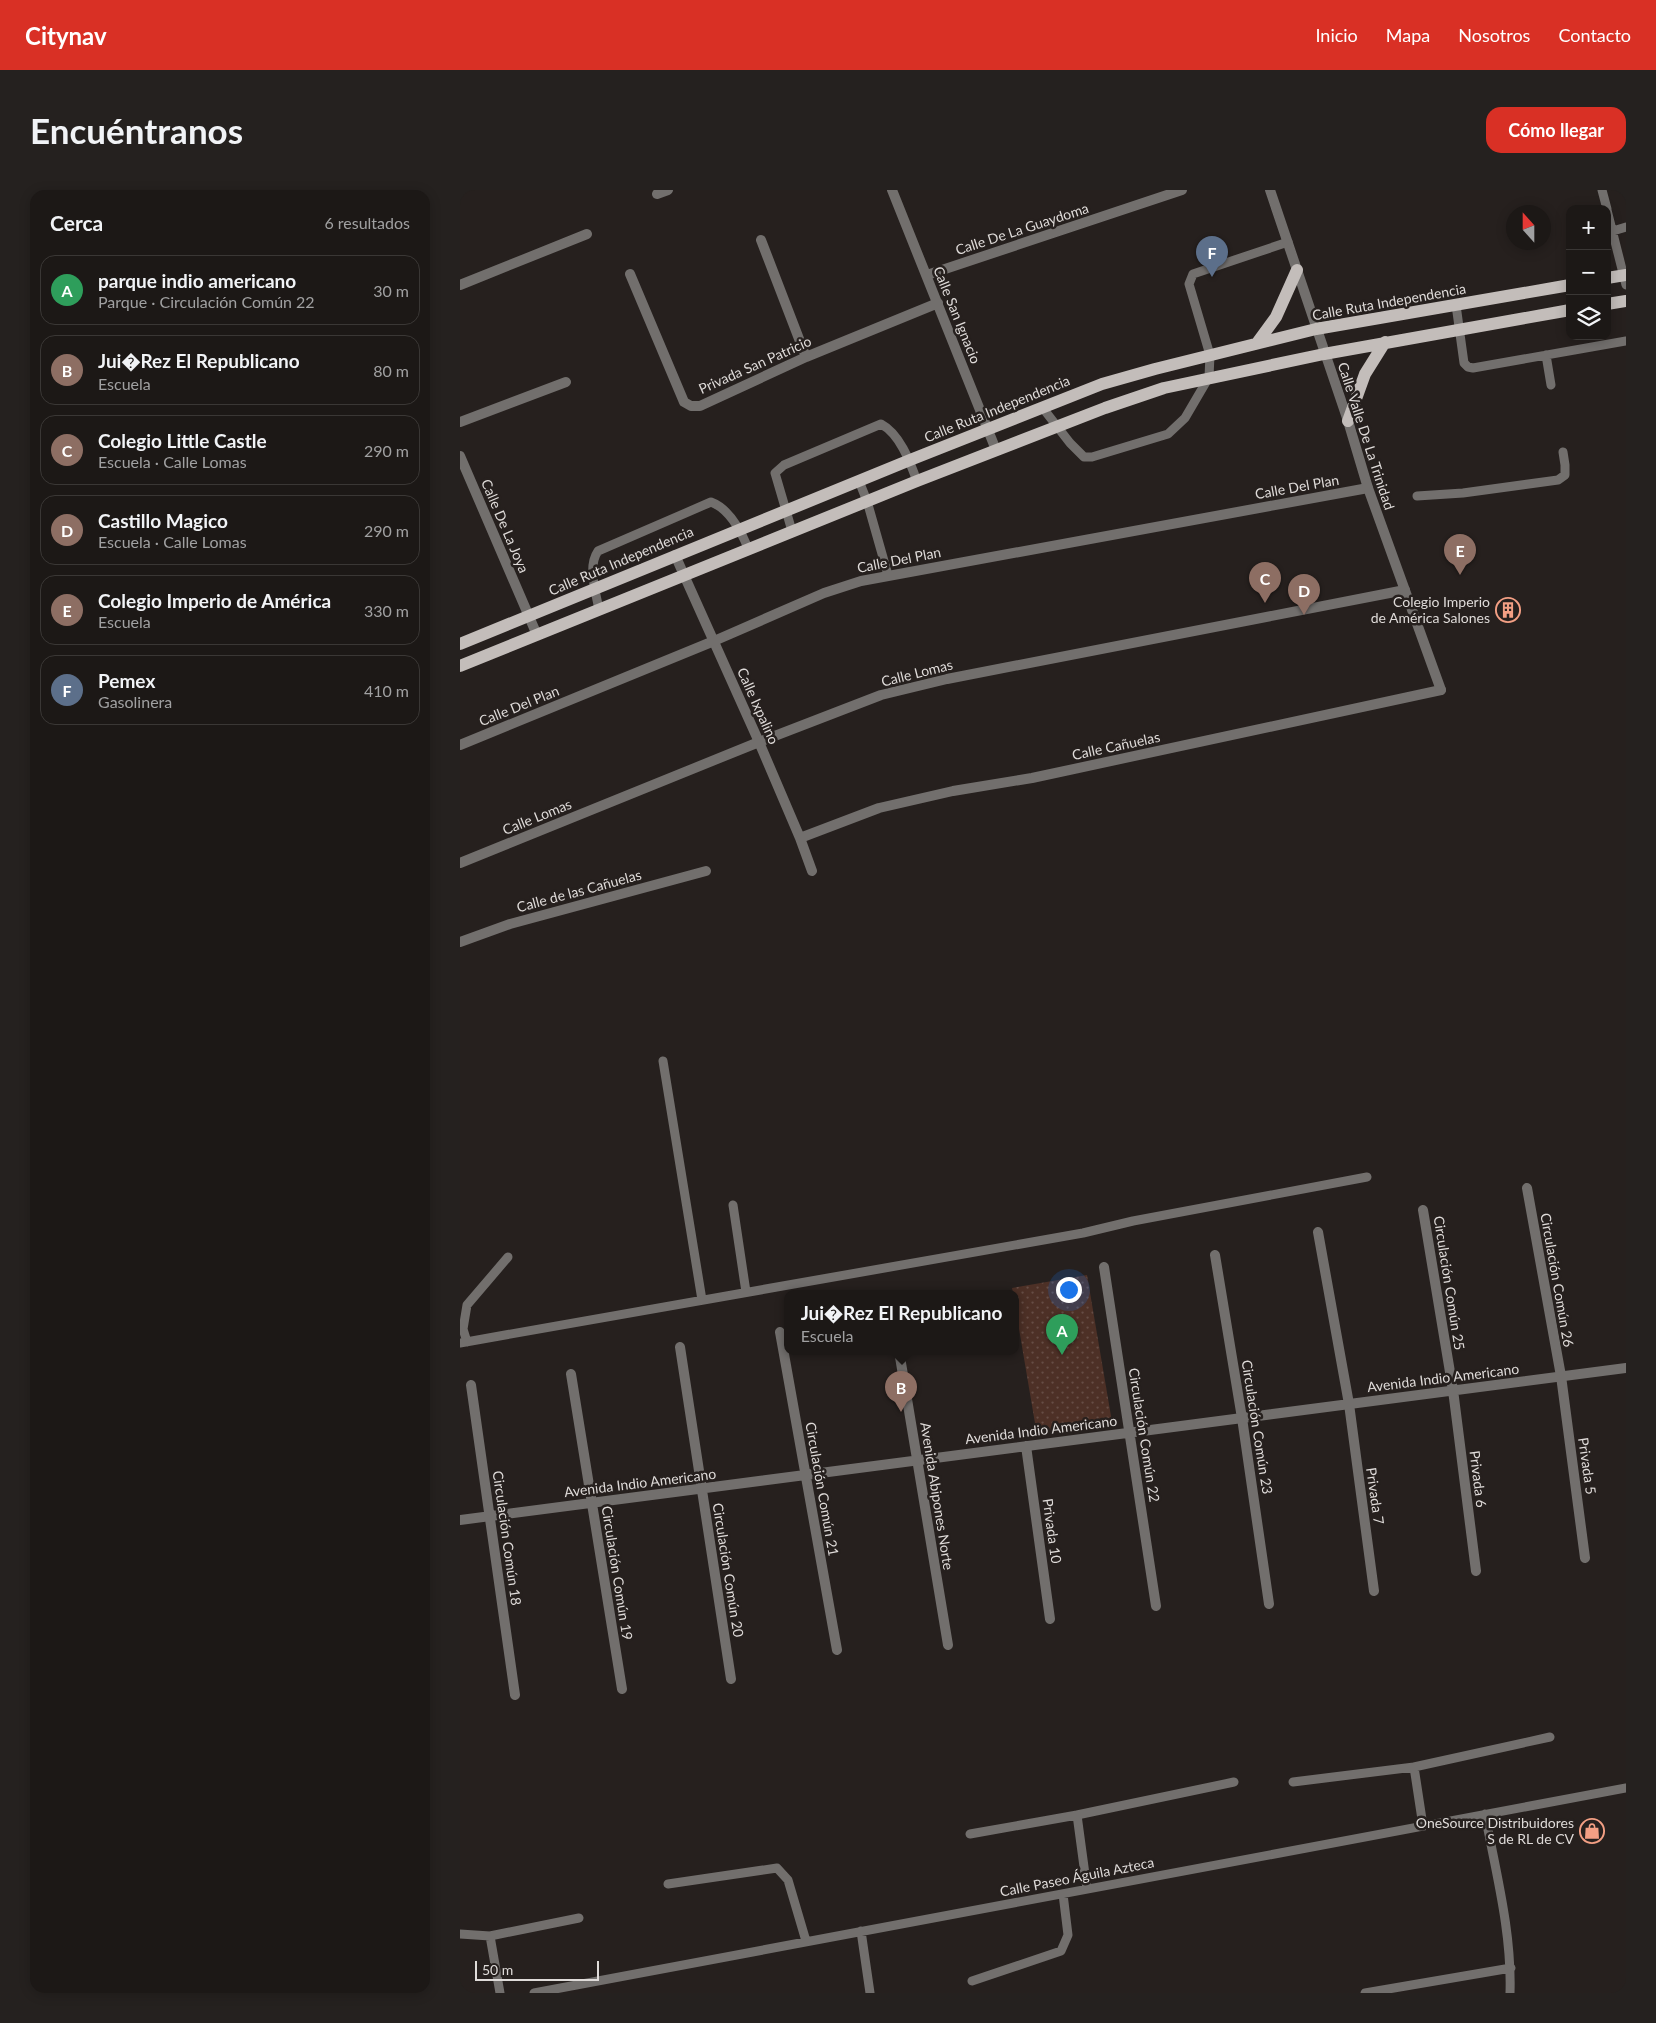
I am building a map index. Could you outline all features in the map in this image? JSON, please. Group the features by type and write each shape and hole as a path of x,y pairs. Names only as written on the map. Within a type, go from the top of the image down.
{"main road":[{"path":"1257,343 1276,317 1297,270"},
{"path":"1611,278 1625,278"},
{"name":"Calle Ruta Independencia","path":"460,644 987,428 1102,384 1257,343 1316,330 1566,286"},
{"path":"1611,303 1626,301"},
{"path":"460,666 917,481 1058,426 1164,388 1385,342 1566,311"},
{"path":"1348,421 1365,374 1385,342"}],"street":[{"path":"657,194 668,190"},
{"name":"Calle San Ignacio","path":"892,190 996,450"},
{"name":"Calle De La Guaydoma","path":"927,275 1182,190"},
{"name":"Calle Valle De La Trinidad","path":"1270,190 1348,421 1368,488 1442,690"},
{"path":"460,285 587,234"},
{"path":"761,240 806,357"},
{"name":"Privada San Patricio","path":"630,274 684,402 691,406 700,406 806,357 938,303"},
{"path":"460,422 566,382"},
{"name":"Calle De La Joya","path":"460,456 537,635"},
{"name":"Calle Del Plan","path":"460,745 824,594 861,581 1368,488"},
{"name":"Calle Ixpalino","path":"675,555 759,742 812,871"},
{"name":"Calle Lomas","path":"460,863 759,742 882,695 947,679 1404,590"},
{"name":"Calle Cañuelas","path":"800,838 879,808 953,791 1032,778 1442,690"},
{"name":"Calle de las Cañuelas","path":"460,942 536,917 706,871"},
{"name":"Circulación Común 26","path":"1526,1188 1561,1376"},
{"name":"Circulación Común 25","path":"1423,1210 1453,1390"},
{"name":"Privada 7","path":"1318,1232 1348,1404 1374,1591"},
{"name":"Circulación Común 23","path":"1216,1255 1242,1418 1268,1604"},
{"name":"Circulación Común 22","path":"1104,1267 1156,1606"},
{"name":"Circulación Común 21","path":"780,1332 784,1355"},
{"name":"Circulación Común 20","path":"680,1347 731,1679"},
{"name":"Circulación Común 21","path":"784,1355 837,1650"},
{"name":"Avenida Abipones Norte","path":"900,1355 948,1645"},
{"name":"Avenida Indio Americano","path":"460,1520 1626,1368"},
{"name":"Circulación Común 19","path":"571,1374 622,1689"},
{"name":"Privada 5","path":"1561,1376 1585,1558"},
{"name":"Circulación Común 18","path":"471,1386 516,1695"},
{"name":"Privada 6","path":"1453,1390 1476,1571"},
{"name":"Privada 10","path":"1026,1446 1050,1619"}],"lane":[{"path":"1602,190 1606,205"},
{"path":"1611,224 1625,278"},
{"path":"1613,231 1626,227"},
{"path":"1042,407 1070,443 1084,456 1092,457 1168,434 1185,418 1210,377 1210,355 1188,284 1193,274 1288,242"},
{"path":"1456,305 1464,363 1468,367 1473,368 1626,341"},
{"path":"1546,355 1551,384"},
{"path":"792,531 775,473 784,465 881,424 888,428 910,460 917,481"},
{"path":"1417,496 1463,494 1558,480 1565,475 1566,465 1563,452"},
{"path":"859,480 867,501 888,575"},
{"path":"599,610 593,559 598,551 711,502 718,504 740,529 748,548"},
{"path":"663,1062 702,1300"},
{"path":"508,1256 467,1305 463,1329 464,1343 1083,1233 1133,1221 1367,1177"},
{"path":"733,1205 746,1292"},
{"path":"1293,1782 1414,1767 1550,1737"},
{"path":"1414,1767 1423,1826"},
{"path":"970,1834 1077,1815 1234,1782"},
{"name":"Calle Paseo Águila Azteca","path":"534,1993 1626,1788"},
{"path":"1485,1814 1508,1936 1511,1968 1510,1993"},
{"path":"1077,1815 1087,1889"},
{"path":"668,1884 777,1868 788,1880 806,1941"},
{"path":"972,1981 1061,1952 1068,1935 1063,1894"},
{"path":"460,1934 490,1936 579,1918"},
{"path":"861,1931 870,1993"},
{"path":"490,1936 500,1993"},
{"path":"1364,1993 1511,1968"}],"shaded area":[{"path":"1087,1275 1112,1422 1037,1435 1019,1329 1019,1290 1012,1290 1012,1288"}],"place":[{"name":"Pemex","path":"1212,277"},
{"name":"Colegio Imperio de América","path":"1460,575"},
{"name":"Colegio Little Castle","path":"1265,603"},
{"name":"Colegio Imperio de América Salones","path":"1508,610"},
{"name":"Castillo Magico","path":"1304,615"},
{"name":"parque indio americano","path":"1062,1355"},
{"name":"Jui�Rez El Republicano","path":"901,1412"},
{"name":"OneSource Distribuidores S de RL de CV","path":"1592,1831"}]}
